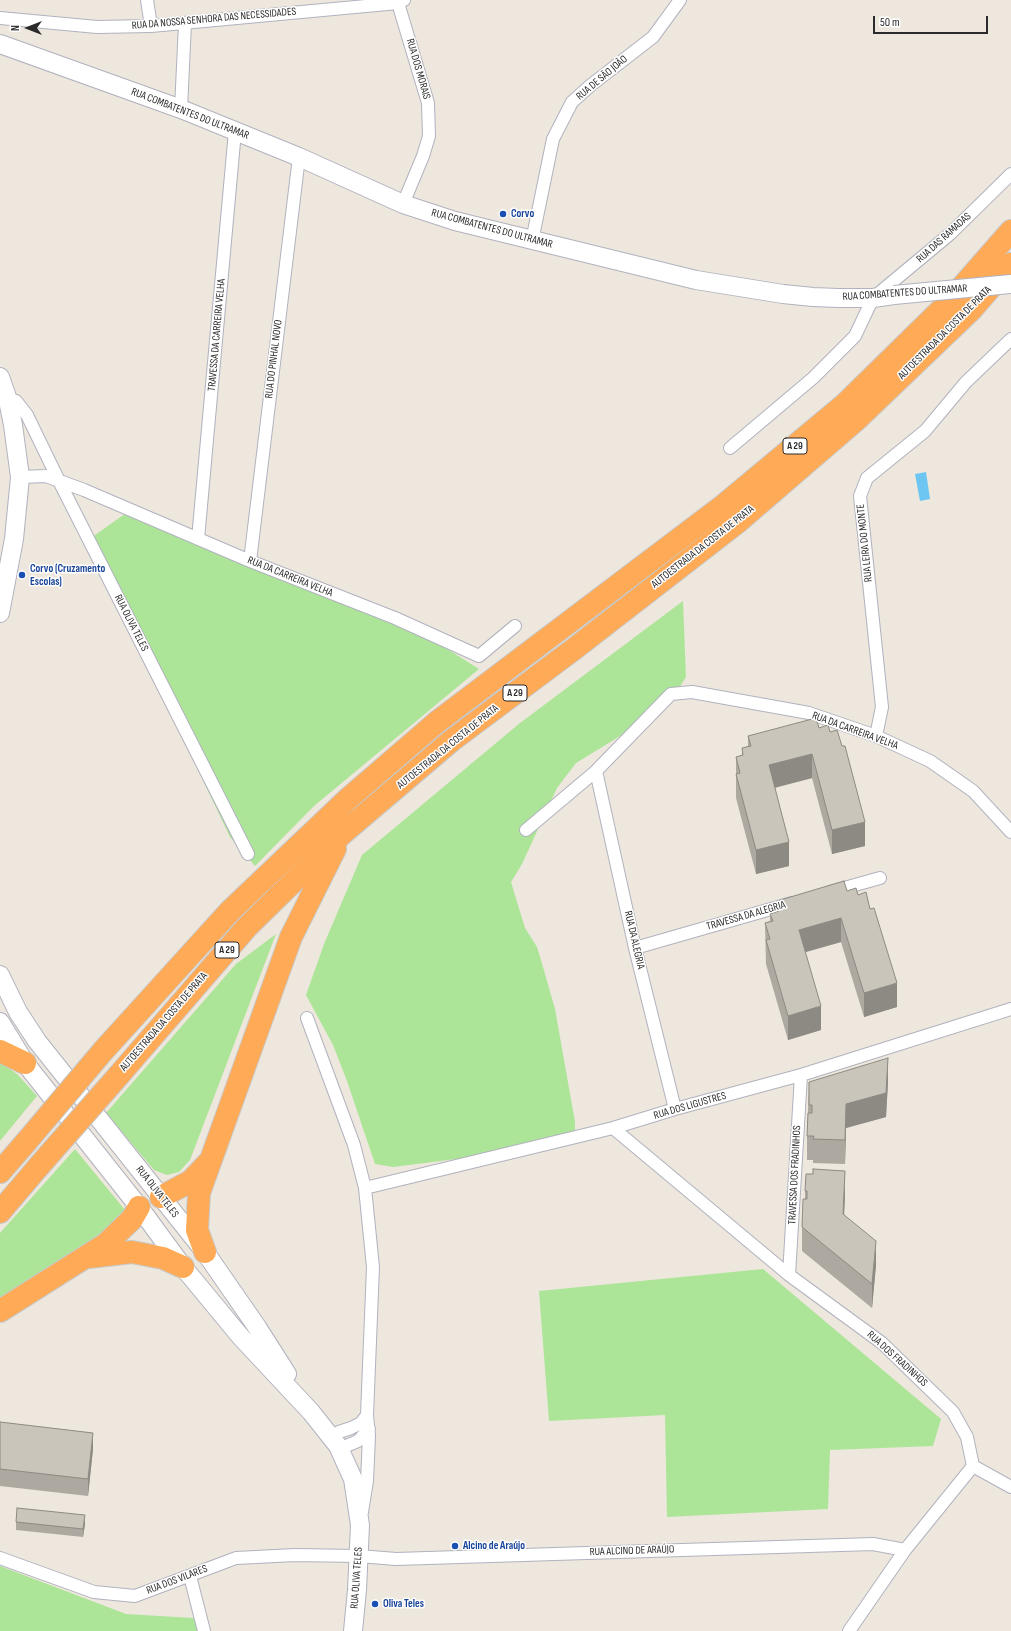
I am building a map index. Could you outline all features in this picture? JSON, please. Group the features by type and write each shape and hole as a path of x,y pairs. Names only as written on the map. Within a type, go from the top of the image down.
{"highway":[{"name":"AUTOESTRADA DA COSTA DE PRATA","path":"0,1172 103,1051 230,911 349,798 437,722 724,505 844,405 947,304 1011,231"},
{"name":"AUTOESTRADA DA COSTA DE PRATA","path":"0,1212 247,927 343,833 451,741 574,649 745,516 855,421 972,309 1011,264"},
{"path":"205,1252 197,1230 199,1193 291,937 343,833"},
{"path":"0,1051 25,1063"},
{"path":"161,1197 191,1180 211,1161"},
{"path":"0,1311 106,1244 132,1219 139,1200"},
{"path":"83,1258 132,1252 163,1258 183,1267"}],"main road":[{"name":"RUA COMBATENTES DO ULTRAMAR","path":"0,44 181,109 299,157 402,204 456,221 532,241 696,280 798,295 838,298 872,298 1011,284"},
{"path":"0,377 8,400 20,477 14,539 5,563 0,613"},
{"name":"RUA OLIVA TELES","path":"0,975 18,1012 37,1041 205,1252 257,1328 311,1412 335,1444 353,1479 360,1525 359,1556 352,1631"},
{"path":"0,1003 18,1012"},
{"name":"RUA OLIVA TELES","path":"0,1022 25,1063 114,1175 139,1200 183,1267 240,1336 311,1412"},
{"path":"131,1158 139,1200 161,1197"}],"street":[{"path":"147,0 151,26"},
{"name":"RUA DE SÃO JOÃO","path":"532,241 553,139 572,102 591,84 653,36 680,0"},
{"name":"RUA DA NOSSA SENHORA DAS NECESSIDADES","path":"0,18 97,27 151,26 401,1"},
{"name":"RUA DOS MORAIS","path":"401,1 428,103 429,136 424,156 402,204"},
{"path":"181,109 185,23"},
{"name":"TRAVESSA DA CARREIRA VELHA","path":"198,539 235,131"},
{"name":"RUA DO PINHAL NOVO","path":"250,561 299,157"},
{"name":"RUA DAS RAMADAS","path":"872,298 950,234 1011,174"},
{"path":"730,448 813,378 855,336 872,298"},
{"name":"RUA LEIRA DO MONTE","path":"876,736 882,707 860,496 867,478 925,430 966,382 1011,339"},
{"name":"RUA OLIVA TELES","path":"8,400 16,401 27,415 248,854"},
{"name":"RUA DA CARREIRA VELHA","path":"20,477 46,476 59,481 250,561 395,618 480,656 515,626"},
{"name":"RUA DA CARREIRA VELHA","path":"596,771 671,694 692,692 809,713 876,736 930,761 973,791 1011,832"},
{"path":"526,830 596,771"},
{"name":"RUA DA ALEGRIA","path":"596,771 635,948 675,1109"},
{"path":"819,895 880,878"},
{"name":"TRAVESSA DA ALEGRIA","path":"635,948 804,900"},
{"name":"RUA DOS LIGUSTRES","path":"365,1188 613,1128 675,1109 801,1075 1011,1009"},
{"name":"RUA OLIVA TELES","path":"307,1018 354,1145 365,1188 373,1267 367,1415 367,1481 360,1525"},
{"name":"TRAVESSA DOS FRADINHOS","path":"789,1275 801,1075"},
{"name":"RUA DOS FRADINHOS","path":"613,1128 789,1275 882,1343 953,1412 967,1437 973,1466"},
{"path":"367,1415 361,1423 339,1432 335,1444 358,1441 368,1429"},
{"path":"849,1631 905,1550 973,1466 1011,1487"},
{"name":"RUA ALCINO DE ARAÚJO","path":"359,1556 396,1559 873,1544 905,1550"},
{"name":"RUA DOS VILARES","path":"0,1558 94,1592 135,1596 236,1558 295,1555 359,1556"},
{"path":"190,1576 204,1631"}],"green space":[{"path":"129,511 390,613 479,669 314,806 255,866 230,837 88,540"},
{"path":"683,601 686,677 676,693 643,722 576,763 557,788 522,864 511,882 525,928 537,947 555,1009 575,1122 575,1134 472,1157 393,1167 375,1164 347,1081 333,1045 306,995 324,944 362,855 520,723"},
{"path":"276,934 190,1160 179,1172 167,1175 154,1170 106,1113 236,964"},
{"path":"0,1062 17,1074 37,1096 0,1141"},
{"path":"75,1149 125,1210 115,1227 0,1303 0,1233"},
{"path":"763,1269 941,1419 933,1446 830,1450 828,1509 667,1517 665,1415 549,1421 539,1291"},
{"path":"0,1566 126,1614 193,1618 200,1631 0,1631"}],"water":[{"path":"926,472 930,499 920,501 915,474"}],"building":[{"path":"816,718 819,728 828,725 830,732 837,730 842,746 845,746 865,822 832,830 812,754 769,765 789,842 756,850 736,774 740,773 736,757 743,755 742,748 751,746 748,736"},
{"path":"844,881 847,891 856,888 858,895 866,892 870,909 874,908 897,983 864,993 841,918 799,930 821,1006 788,1016 766,940 770,939 765,923 773,921 770,914 779,911 777,901"},
{"path":"888,1058 886,1093 846,1104 845,1140 813,1139 814,1136 807,1136 808,1113 812,1113 812,1105 809,1105 809,1082"},
{"path":"813,1169 845,1171 843,1214 876,1241 872,1284 802,1227 803,1199 807,1199 807,1191 805,1191 806,1174 813,1174"},
{"path":"0,1422 93,1433 88,1479 0,1469"},
{"path":"17,1508 85,1515 83,1529 16,1522"}],"place":[{"name":"Corvo","path":"503,214"},
{"name":"Corvo (Cruzamento Escolas)","path":"22,575"},
{"name":"Alcino de Araújo","path":"455,1546"},
{"name":"Oliva Teles","path":"375,1604"}]}
